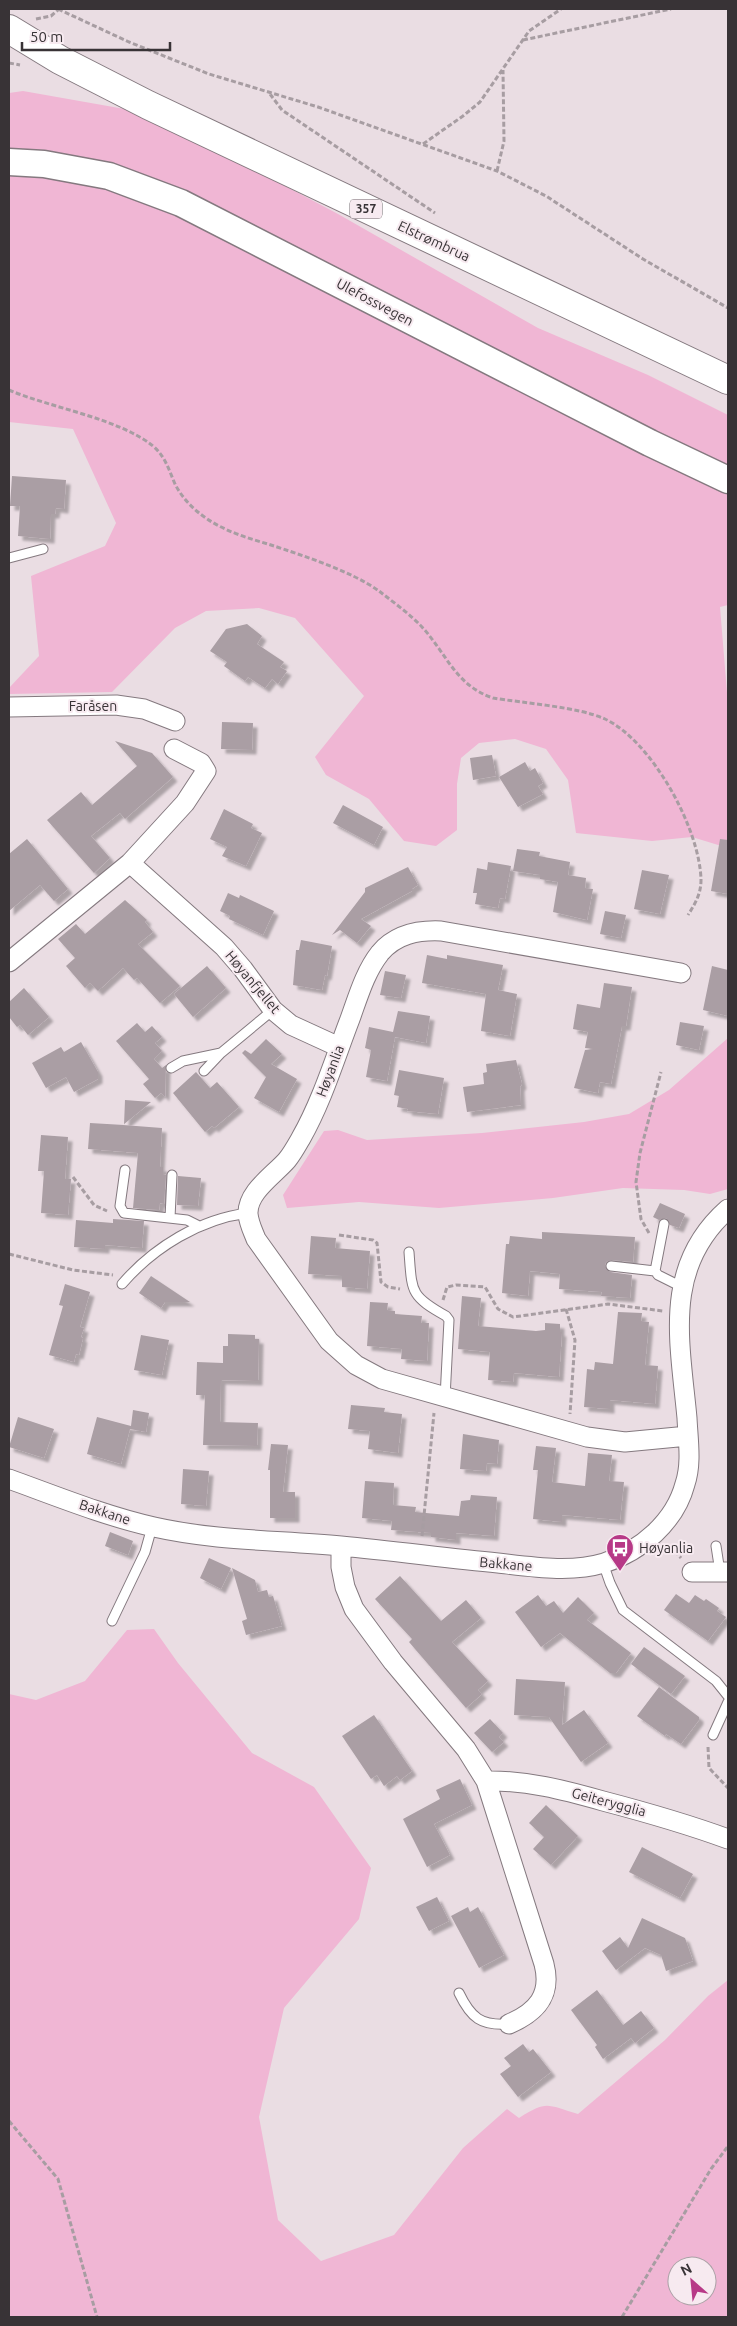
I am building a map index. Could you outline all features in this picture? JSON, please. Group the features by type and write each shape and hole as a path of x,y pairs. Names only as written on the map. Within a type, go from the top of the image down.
{"main road":[{"name":"Elstrømbrua","path":"21,24 60,60 148,105 728,380"}],"street":[{"name":"Ulefossvegen","path":"9,162 44,164 109,176 181,203 616,425 728,480"},
{"name":"Faråsen","path":"9,707 116,705 144,709 175,721"},
{"path":"9,962 130,863 185,804 205,774 201,762 174,748"},
{"name":"Høyanfjellet","path":"130,863 224,947 243,968 273,1010 291,1025 340,1047"},
{"name":"Høyanlia","path":"248,1213 250,1202 255,1195 287,1160 301,1139 373,963 391,942 415,931 441,931 681,973"},
{"name":"Bakkane","path":"9,1479 152,1527 221,1538 341,1546 534,1567 584,1567 603,1563 640,1545 657,1532 671,1515 686,1483 689,1454 678,1308 682,1287 699,1244 728,1209"},
{"path":"248,1213 256,1239 329,1342 356,1365 382,1379 587,1437 625,1442 688,1436"},
{"path":"341,1546 341,1567 345,1587 354,1609 393,1662 466,1749 486,1781 548,1982 546,1991 532,2010 521,2019 509,2024"},
{"path":"692,1572 724,1572"},
{"name":"Geiterygglia","path":"486,1781 511,1781 554,1788 643,1811 728,1840"}],"lane":[{"path":"9,558 43,549"},
{"path":"204,1071 221,1053 273,1010"},
{"path":"171,1068 183,1061 221,1053"},
{"path":"125,1170 120,1206 124,1213 187,1220 199,1226"},
{"path":"170,1218 172,1175"},
{"path":"125,1280 147,1258 199,1226 231,1215 248,1213"},
{"path":"664,1224 655,1271 658,1276 682,1287"},
{"path":"409,1252 413,1291 419,1300 446,1316 450,1328 441,1396"},
{"path":"611,1266 655,1271"},
{"path":"112,1621 145,1552 152,1527"},
{"path":"716,1546 724,1572"},
{"path":"603,1563 623,1610 716,1681 728,1696"},
{"path":"713,1735 728,1702"},
{"path":"460,1993 467,2010 479,2020 494,2025 509,2024"}],"path":[{"path":"21,24 51,16 59,9 164,56 210,74 423,144 497,171 546,196 644,259 728,308"},
{"path":"423,144 464,116 480,102 522,40 543,20 561,9"},
{"path":"522,40 671,9"},
{"path":"9,63 20,65"},
{"path":"497,171 504,141 506,121 503,69"},
{"path":"269,92 282,110 435,213"},
{"path":"9,390 98,420 141,438 154,447 165,459 176,485 194,509 212,522 235,534 315,561 377,590 420,625 455,674 481,694 492,698 586,713 616,725 632,739 663,776 681,806 697,850 701,881 699,896 688,915"},
{"path":"661,1072 640,1153 636,1182 643,1224 648,1233 661,1238"},
{"path":"73,1177 94,1205 102,1210 124,1213"},
{"path":"339,1235 373,1240 378,1247 380,1278 383,1285 413,1291"},
{"path":"9,1254 73,1270 125,1280"},
{"path":"441,1313 445,1290 456,1285 485,1287 498,1309 513,1317 608,1304 668,1311"},
{"path":"566,1309 575,1340 570,1432"},
{"path":"420,1556 425,1505 441,1396"},
{"path":"713,1735 707,1749 709,1768 728,1788"},
{"path":"9,2121 58,2179 97,2317"},
{"path":"622,2317 710,2169 728,2146"}],"shaded area":[{"path":"23,91 136,111 240,162 338,214 538,328 648,375 728,415 728,605 720,607 728,705 728,848 692,837 652,841 576,833 568,780 546,749 515,739 479,743 461,758 457,784 457,830 436,846 404,841 369,799 326,775 315,757 364,696 295,618 259,608 206,611 175,628 112,692 9,694 9,688 39,656 31,576 105,546 116,523 73,429 9,422 9,93"},
{"path":"728,1038 728,1189 710,1194 684,1190 623,1188 553,1198 439,1208 359,1202 287,1208 283,1195 324,1131 338,1130 367,1140 482,1133 584,1122 629,1114 669,1090"},
{"path":"154,1629 178,1663 252,1753 314,1787 371,1868 359,1919 284,2008 259,2117 278,2220 321,2261 394,2235 463,2148 507,2109 519,2118 542,2106 578,2114 665,2040 708,1996 728,1980 728,2317 9,2317 9,1694 36,1700 85,1681 127,1630"}],"building":[{"path":"12,476 66,480 64,509 56,508 55,514 51,514 50,539 18,536 20,506 10,506"},
{"path":"247,624 262,636 257,644 284,662 280,667 287,671 278,684 272,679 265,688 248,677 245,681 224,666 227,662 210,651 226,629"},
{"path":"222,722 253,723 252,750 221,749"},
{"path":"115,741 152,753 173,777 125,819 120,813 91,836 110,858 94,873 47,820 81,792 92,805 137,766"},
{"path":"492,755 496,776 473,780 470,758"},
{"path":"525,762 530,771 535,768 543,783 538,786 543,794 518,807 499,777"},
{"path":"343,805 383,827 374,845 333,823"},
{"path":"224,809 253,824 251,828 262,833 246,866 222,856 227,847 210,839"},
{"path":"27,839 68,889 54,901 40,885 9,911 9,854"},
{"path":"720,839 728,840 728,894 711,891"},
{"path":"517,849 540,852 539,856 570,862 568,875 586,878 585,888 593,889 587,920 553,912 558,882 540,879 540,875 513,871"},
{"path":"488,862 511,866 505,899 500,898 498,908 475,904 477,893 473,893 477,868 487,870"},
{"path":"408,867 418,885 412,891 361,919 371,926 357,943 340,930 332,935 365,892 365,888"},
{"path":"642,870 669,875 660,914 634,909"},
{"path":"228,893 239,898 240,895 274,911 263,935 229,919 230,916 220,911"},
{"path":"125,900 147,920 145,922 153,932 138,944 180,986 160,1003 137,978 134,980 123,968 98,991 90,983 85,988 66,966 75,958 58,939 76,924 85,934"},
{"path":"605,911 626,915 621,938 600,934"},
{"path":"301,940 332,946 327,976 325,975 322,990 293,985 296,950 299,950"},
{"path":"427,955 447,959 447,955 503,965 498,990 517,994 510,1036 481,1031 486,994 422,983"},
{"path":"207,966 226,988 193,1017 174,994"},
{"path":"712,966 728,970 728,1016 703,1010"},
{"path":"385,971 406,975 401,998 380,995"},
{"path":"604,983 632,987 626,1026 622,1026 611,1084 600,1082 598,1093 574,1088 585,1050 593,1049 585,1048 588,1032 573,1029 577,1004 600,1008"},
{"path":"24,988 49,1017 28,1035 20,1025 17,1027 9,1017 9,1002"},
{"path":"398,1011 430,1016 426,1043 395,1037 387,1081 366,1077 371,1050 365,1048 369,1027 393,1032"},
{"path":"680,1022 704,1026 699,1050 676,1045"},
{"path":"137,1023 145,1032 152,1026 162,1037 155,1043 162,1051 154,1059 162,1068 166,1065 165,1097 161,1093 155,1098 143,1084 149,1079 116,1041"},
{"path":"266,1039 282,1054 271,1064 297,1079 279,1112 254,1098 266,1077 242,1053 245,1050 251,1054"},
{"path":"81,1042 98,1072 98,1079 74,1092 66,1077 46,1088 32,1063 61,1047 64,1052"},
{"path":"516,1060 522,1084 520,1087 521,1105 467,1112 463,1087 484,1084 483,1073 487,1072 486,1064"},
{"path":"399,1070 444,1078 438,1114 407,1111 408,1109 397,1107 399,1096 394,1095"},
{"path":"196,1072 210,1088 217,1082 239,1107 214,1128 212,1126 205,1132 173,1093"},
{"path":"125,1100 151,1102 124,1124"},
{"path":"90,1123 162,1128 160,1167 163,1167 163,1174 166,1175 164,1204 160,1203 159,1210 133,1208 138,1153 88,1149"},
{"path":"41,1135 68,1137 65,1179 71,1179 68,1215 41,1213 44,1171 38,1171"},
{"path":"178,1176 201,1178 198,1206 177,1205"},
{"path":"660,1203 685,1214 679,1228 670,1225 666,1218 659,1220 653,1217"},
{"path":"113,1219 144,1221 142,1248 105,1245 105,1249 74,1247 76,1220 113,1223"},
{"path":"542,1232 635,1237 633,1262 611,1260 606,1262 605,1266 610,1272 632,1275 630,1298 601,1296 602,1292 559,1289 560,1274 530,1271 528,1296 502,1293 506,1244 509,1244 510,1236 542,1239"},
{"path":"311,1236 336,1238 335,1248 370,1251 367,1289 342,1287 342,1276 308,1274"},
{"path":"151,1276 190,1302 165,1302 161,1308 139,1293"},
{"path":"65,1284 90,1292 80,1327 84,1328 81,1337 83,1338 79,1355 76,1354 74,1362 49,1355 63,1306 59,1305"},
{"path":"462,1296 481,1298 478,1326 536,1331 545,1330 545,1323 560,1324 560,1332 562,1332 559,1377 514,1373 513,1382 488,1380 490,1352 458,1349"},
{"path":"370,1302 388,1303 387,1310 395,1311 395,1314 422,1316 421,1323 429,1323 427,1361 401,1359 402,1349 367,1346"},
{"path":"618,1312 642,1313 641,1321 649,1322 645,1365 658,1366 655,1404 610,1400 610,1409 584,1407 587,1369 594,1370 595,1362 613,1364"},
{"path":"228,1334 255,1335 255,1339 259,1339 258,1381 221,1380 220,1422 258,1423 257,1446 203,1445 205,1395 196,1395 197,1362 223,1363 223,1346 228,1346"},
{"path":"141,1335 169,1340 162,1375 134,1370"},
{"path":"351,1405 385,1408 384,1412 402,1414 398,1453 368,1449 370,1431 348,1429"},
{"path":"133,1410 149,1413 146,1432 130,1429 121,1464 87,1454 97,1417 131,1426"},
{"path":"18,1417 54,1429 44,1458 9,1447"},
{"path":"463,1434 499,1440 497,1464 487,1463 486,1471 460,1469"},
{"path":"271,1444 288,1445 283,1492 295,1492 295,1518 270,1518 270,1470 268,1470"},
{"path":"536,1446 556,1448 552,1482 585,1486 588,1453 612,1455 609,1481 624,1482 620,1520 562,1515 562,1522 533,1519 538,1470 533,1470"},
{"path":"183,1469 209,1471 206,1506 181,1504"},
{"path":"365,1481 394,1483 393,1505 416,1507 415,1512 459,1516 461,1501 470,1500 471,1495 497,1497 494,1536 456,1533 456,1540 431,1537 431,1533 391,1530 392,1521 362,1518"},
{"path":"110,1532 133,1541 128,1555 105,1546"},
{"path":"209,1558 231,1568 221,1589 200,1578"},
{"path":"232,1568 255,1580 258,1592 267,1590 269,1597 273,1596 282,1626 246,1635 242,1621 247,1619"},
{"path":"400,1576 441,1621 466,1600 481,1618 452,1642 488,1681 478,1690 482,1694 466,1708 409,1642 412,1639 375,1599"},
{"path":"676,1594 689,1603 695,1595 704,1601 706,1599 719,1608 717,1611 726,1617 708,1641 664,1610"},
{"path":"538,1595 546,1606 554,1601 563,1613 578,1597 594,1613 587,1620 631,1653 616,1673 610,1673 560,1633 541,1647 515,1612"},
{"path":"644,1647 685,1676 671,1694 631,1664"},
{"path":"516,1679 565,1682 562,1725 584,1710 608,1743 581,1762 549,1717 514,1715"},
{"path":"659,1687 699,1717 699,1720 681,1744 666,1734 665,1736 637,1716"},
{"path":"374,1715 412,1771 400,1780 397,1776 384,1786 377,1775 371,1779 342,1736"},
{"path":"490,1719 503,1733 499,1737 504,1742 492,1752 474,1733"},
{"path":"460,1779 472,1805 434,1824 450,1855 427,1867 403,1819 440,1799 436,1790"},
{"path":"546,1805 578,1836 551,1865 533,1849 544,1837 529,1823"},
{"path":"642,1847 693,1874 680,1898 629,1872"},
{"path":"437,1897 449,1921 429,1931 416,1907"},
{"path":"468,1907 470,1912 478,1907 504,1955 479,1968 451,1916"},
{"path":"642,1918 685,1938 693,1961 666,1971 661,1955 645,1948 616,1970 602,1951 620,1937 628,1948"},
{"path":"597,1990 623,2025 641,2011 654,2028 635,2043 631,2038 603,2059 595,2047 597,2045 571,2010"},
{"path":"523,2044 529,2052 533,2049 551,2072 518,2097 500,2074 511,2066 504,2058"}],"place":[{"name":"Høyanlia","path":"620,1572"}]}
